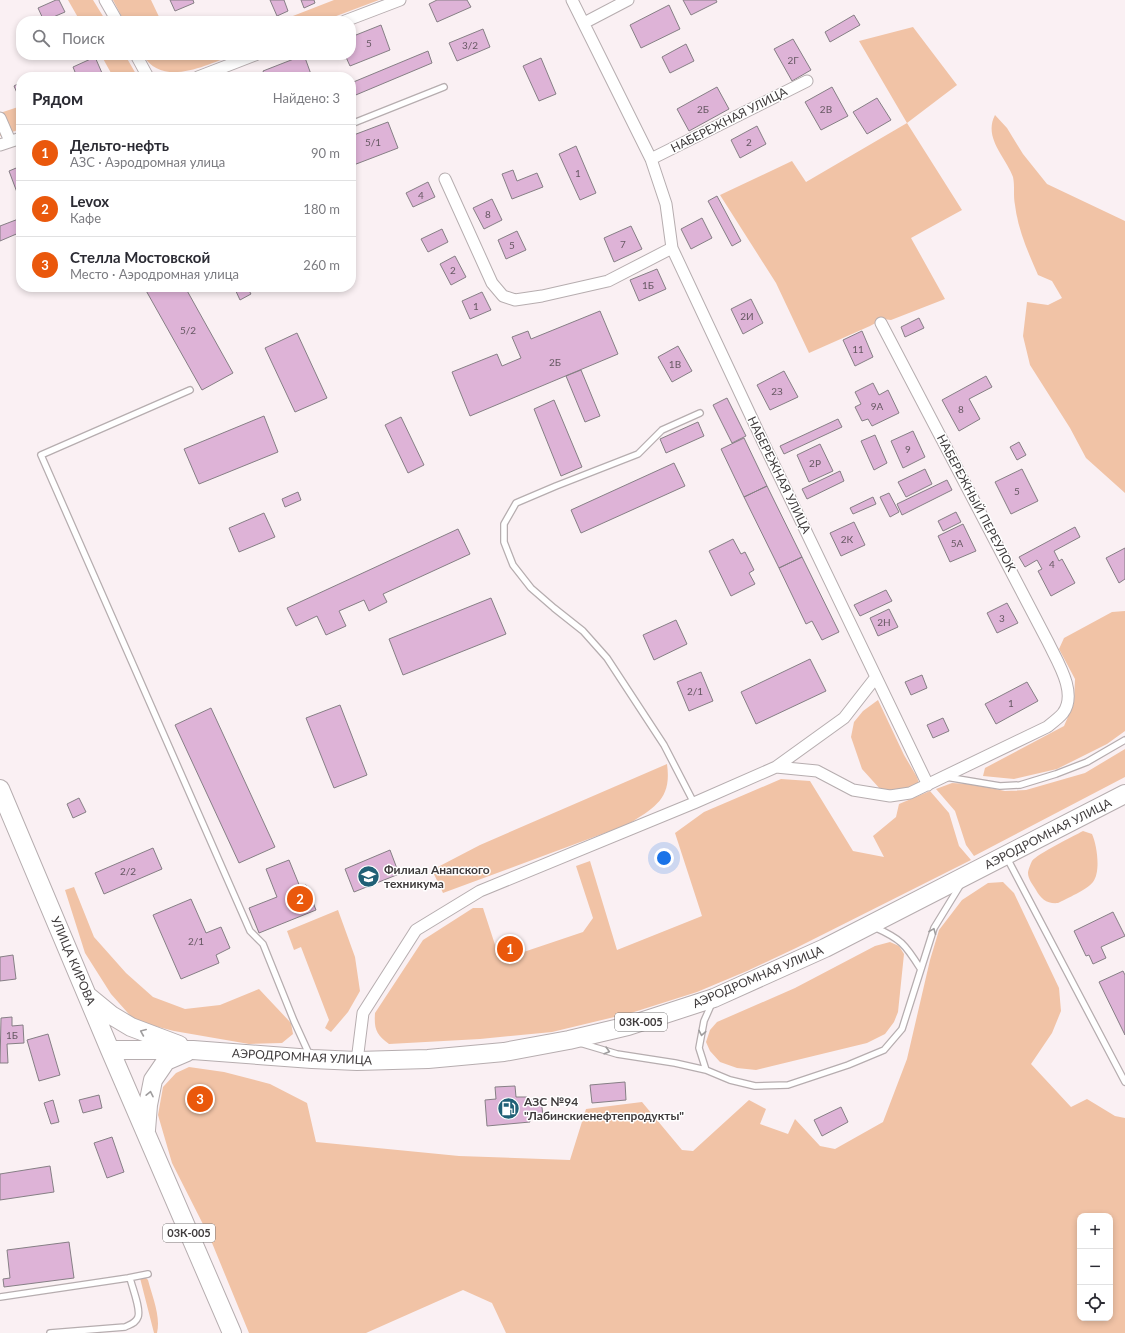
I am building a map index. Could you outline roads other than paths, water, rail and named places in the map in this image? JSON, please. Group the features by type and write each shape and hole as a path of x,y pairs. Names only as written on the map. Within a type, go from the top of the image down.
{"main road":[{"name":"УЛИЦА КИРОВА","path":"0,788 146,1133"},
{"name":"АЭРОДРОМНАЯ УЛИЦА","path":"110,1050 193,1050 357,1061 428,1059 504,1052 569,1040 628,1026 714,998 825,948 1125,794"},
{"name":"АЭРОДРОМНАЯ УЛИЦА","path":"87,995 111,1015 131,1027 193,1050"},
{"name":"АЭРОДРОМНАЯ УЛИЦА","path":"146,1133 148,1105 153,1080 166,1061 193,1050"},
{"name":"03К-005","path":"146,1133 232,1333"}],"street":[{"path":"105,0 114,16"},
{"path":"356,17 400,0"},
{"name":"НАБЕРЕЖНАЯ УЛИЦА","path":"572,0 651,158 666,204 672,248 763,442 928,785"},
{"path":"584,23 628,0"},
{"path":"139,60 145,72"},
{"path":"211,72 243,60"},
{"name":"НАБЕРЕЖНАЯ УЛИЦА","path":"651,158 807,81"},
{"path":"0,118 10,141"},
{"path":"445,179 492,283 503,296 516,300 542,296 608,281 672,248"},
{"name":"НАБЕРЕЖНЫЙ ПЕРЕУЛОК","path":"881,323 1045,635 1068,685 1069,699 1064,712 1047,727 944,777"},
{"path":"357,1061 363,1013 416,930 480,891 694,803 776,767 844,718 876,677"},
{"path":"776,767 817,771 852,790 890,796 910,793 944,777"}],"lane":[{"path":"356,122 444,87"},
{"path":"190,390 41,455 250,931 263,944 294,1021 312,1059"},
{"path":"694,803 664,745 607,658 583,631 531,588 513,564 504,542 504,524 516,503 638,454 662,430 700,413"},
{"path":"944,777 1000,786 1020,785 1056,774 1087,762 1125,740"},
{"path":"1006,856 1125,1082"},
{"path":"569,1040 617,1054 675,1063 706,1070 730,1080 755,1086 788,1085 848,1065 884,1050 902,1029 920,968 934,928 965,877"},
{"path":"870,925 894,936 908,948 920,968"},
{"path":"706,1070 699,1048 704,1021 714,998"},
{"path":"0,1297 148,1274"},
{"path":"50,1333 126,1327 134,1323 138,1316 130,1278"}],"place":[{"name":"Филиал Анапского техникума","path":"369,877"},
{"name":"Levox","path":"300,899"},
{"name":"Дельто-нефть","path":"510,949"},
{"name":"Стелла Мостовской","path":"200,1099"},
{"name":"АЗС №94 \"Лабинскиенефтепродукты\"","path":"508,1109"}]}
